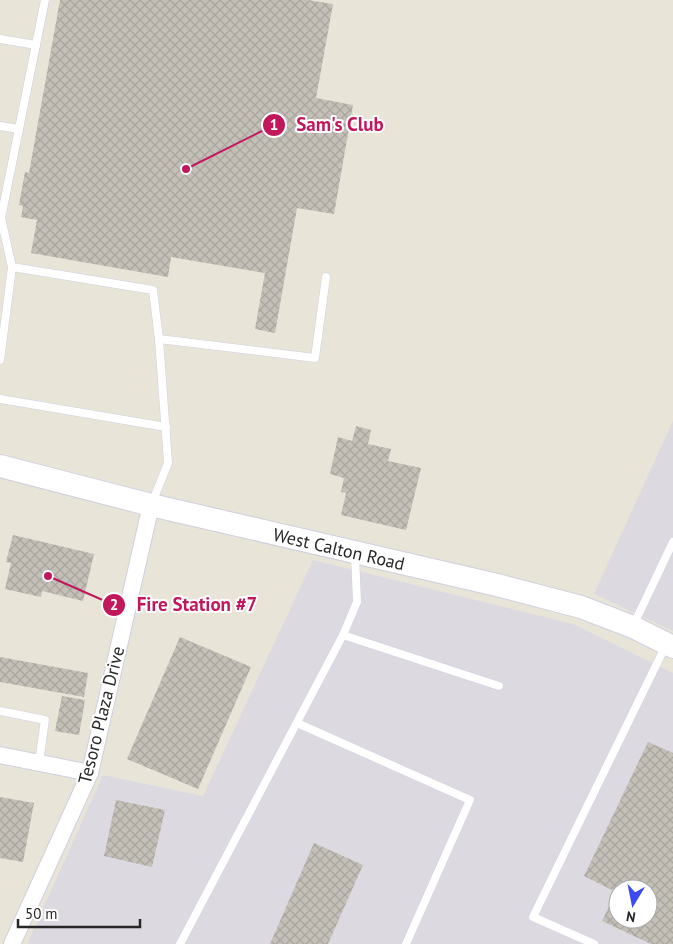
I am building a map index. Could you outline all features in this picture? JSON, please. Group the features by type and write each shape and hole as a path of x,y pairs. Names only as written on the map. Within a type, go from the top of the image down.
{"main road":[{"name":"West Calton Road","path":"0,466 151,505 497,585 581,607 633,627 670,645"}],"street":[{"name":"Tesoro Plaza Drive","path":"12,944 90,773 151,505"},
{"path":"0,754 90,773"}],"lane":[{"path":"0,360 12,267 1,218 45,0"},
{"path":"0,39 36,45"},
{"path":"0,126 19,129"},
{"path":"12,267 154,290 168,463 151,505"},
{"path":"159,339 315,358 326,277"},
{"path":"0,399 166,427"},
{"path":"633,627 673,542"},
{"path":"180,944 343,635 356,602 355,552"},
{"path":"343,635 499,686"},
{"path":"594,944 533,917 670,645"},
{"path":"0,711 45,720 39,762"},
{"path":"297,723 470,800 406,944"}],"shaded area":[{"path":"673,421 673,631 594,594"},
{"path":"313,560 573,624 673,673 673,944 27,944 103,775 203,796"}],"building":[{"path":"60,0 308,0 333,4 316,98 353,105 334,214 297,208 275,333 255,329 265,273 171,257 168,277 31,253 37,220 21,217 23,206 19,205 25,172 29,173"},
{"path":"356,426 371,430 368,444 391,449 388,461 421,468 406,530 341,515 346,493 341,492 344,478 330,474 338,437 352,441"},
{"path":"13,535 94,554 83,601 42,591 41,597 5,589 11,563 6,562"},
{"path":"180,637 251,667 198,789 127,759"},
{"path":"0,657 88,673 84,697 0,682"},
{"path":"62,696 85,700 79,735 55,731"},
{"path":"648,742 673,753 673,944 651,944 619,929 658,929 658,879 608,879 608,888 584,876"},
{"path":"0,797 34,803 23,862 0,858"},
{"path":"116,800 165,810 152,867 104,856"},
{"path":"314,843 363,865 328,944 270,944"},
{"path":"608,909 608,924 602,921"}],"place":[{"name":"Sam's Club","path":"186,169"},
{"name":"Fire Station #7","path":"48,576"}]}
